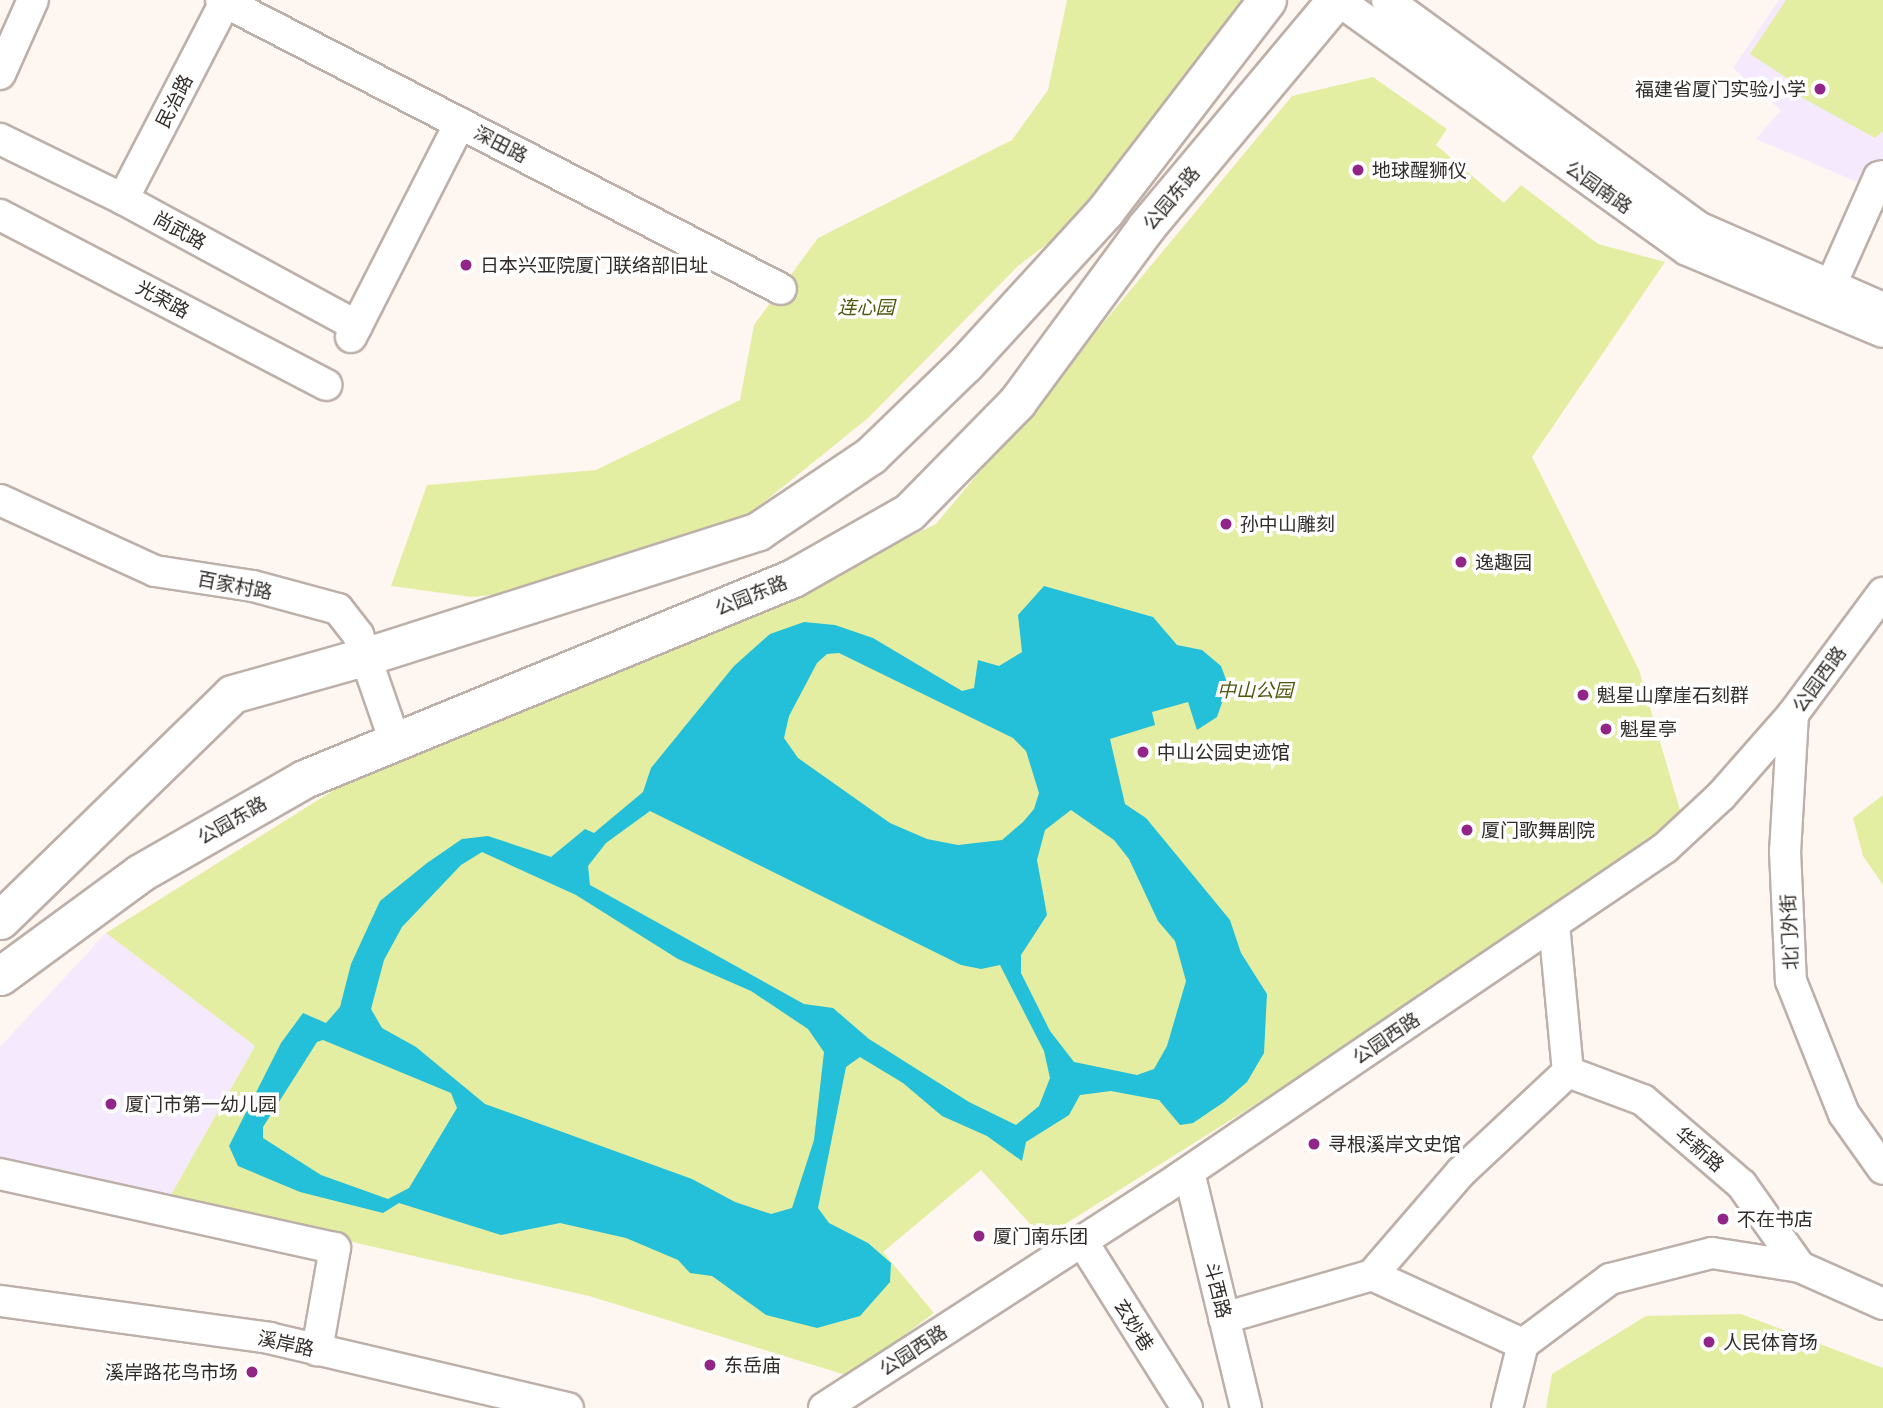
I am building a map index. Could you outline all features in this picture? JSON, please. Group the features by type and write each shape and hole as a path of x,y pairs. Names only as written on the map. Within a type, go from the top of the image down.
{"main road":[{"path":"0,920 232,694 364,657 758,531 871,455 965,364 1105,211 1268,0"},
{"name":"公园东路","path":"0,976 140,873 304,779 793,578 909,512 1017,402 1146,227 1337,0"}],"street":[{"path":"0,74 33,0"},
{"name":"公园南路","path":"1337,0 1687,250 1883,332"},
{"name":"公园南路","path":"1387,0 1698,227 1883,308"},
{"name":"深田路","path":"223,1 781,289"},
{"name":"民治路","path":"123,199 223,1"},
{"name":"尚武路","path":"0,139 123,199 354,332 460,123"},
{"path":"1831,285 1879,177 1883,176"},
{"name":"光荣路","path":"0,215 326,385"},
{"name":"百家村路","path":"0,500 155,571 253,586 338,609 358,635 395,742"},
{"name":"公园西路","path":"824,1408 1189,1172 1665,848 1721,796 1793,714 1883,593"},
{"name":"北门外街","path":"1793,714 1785,851 1791,981 1844,1114 1883,1169"},
{"path":"1224,1318 1372,1275 1461,1172 1568,1072 1553,924"},
{"name":"华新路","path":"1568,1072 1643,1100 1742,1185 1800,1267"},
{"name":"斗西路","path":"1189,1172 1246,1408"},
{"path":"0,1174 335,1248 317,1350"},
{"name":"玄妙巷","path":"1082,1241 1187,1408"},
{"path":"1507,1408 1523,1344 1610,1279 1712,1253 1800,1267 1883,1304"},
{"path":"1372,1275 1523,1344"},
{"name":"溪岸路","path":"0,1301 269,1338 568,1408"}],"shaded area":[{"name":"福建省厦门实验小学","path":"1779,0 1883,0 1883,184 1857,182 1756,139 1781,110 1733,68"},
{"name":"厦门市第一幼儿园","path":"106,933 255,1046 168,1200 0,1161 0,1047"}],"green space":[{"name":"连心园","path":"1067,0 1263,0 1095,208 1018,266 868,418 747,516 582,586 472,597 391,586 427,485 596,470 740,400 754,325 818,238 1012,140 1048,90"},
{"name":"福建省厦门实验小学","path":"1786,0 1883,0 1883,131 1875,138 1801,97 1793,82 1750,54"},
{"name":"中山公园","path":"1373,77 1447,129 1436,145 1504,203 1521,185 1598,244 1665,262 1532,457 1639,670 1682,817 1509,945 1043,1238 981,1170 883,1252 934,1313 849,1376 589,1296 168,1200 255,1046 106,933 361,773 787,596 936,524 1292,96"},
{"path":"1883,795 1883,885 1863,856 1853,818"},
{"name":"人民体育场","path":"1741,1314 1883,1368 1883,1408 1546,1408 1552,1374 1646,1316"}],"water":[{"path":"1044,586 1153,617 1177,645 1202,650 1221,666 1228,685 1217,717 1197,730 1188,702 1152,712 1155,725 1110,739 1125,804 1146,818 1230,920 1241,953 1267,994 1264,1053 1247,1082 1224,1102 1193,1123 1180,1125 1159,1100 1111,1091 1080,1095 1069,1115 1026,1142 1022,1161 987,1136 942,1116 903,1083 860,1057 846,1067 818,1208 829,1223 868,1243 891,1263 890,1282 860,1316 817,1328 766,1315 712,1276 690,1273 678,1260 626,1238 560,1223 501,1235 399,1203 383,1213 300,1192 238,1166 229,1146 281,1043 303,1013 326,1023 340,1007 351,964 380,901 427,863 462,839 488,836 551,857 585,829 594,833 643,792 651,768 734,666 770,634 804,622 835,625 873,638 962,691 974,688 978,660 999,666 1022,652 1018,615","holes":["839,653 1013,738 1026,751 1039,793 1034,809 1002,840 958,845 927,839 890,823 798,758 784,738 789,716 817,663 827,654","1071,810 1114,840 1129,859 1158,921 1175,941 1186,981 1167,1046 1154,1069 1137,1075 1074,1062 1050,1031 1021,973 1021,955 1047,915 1037,860 1045,830","650,811 961,965 981,969 1000,965 1044,1051 1050,1078 1039,1106 1016,1125 969,1102 869,1039 833,1008 804,1004 590,885 588,866 606,843","482,852 576,895 678,959 751,991 808,1029 824,1052 814,1140 792,1208 771,1214 735,1202 692,1179 485,1104 416,1047 382,1028 371,1009 384,960 402,927 461,865","323,1040 451,1093 457,1108 409,1188 388,1199 321,1175 263,1138 263,1127 317,1042"]}],"place":[{"name":"福建省厦门实验小学","path":"1820,89"},
{"name":"地球醒狮仪","path":"1358,170"},
{"name":"日本兴亚院厦门联络部旧址","path":"466,265"},
{"name":"孙中山雕刻","path":"1226,524"},
{"name":"逸趣园","path":"1461,562"},
{"name":"魁星山摩崖石刻群","path":"1583,695"},
{"name":"魁星亭","path":"1606,729"},
{"name":"中山公园史迹馆","path":"1143,752"},
{"name":"厦门歌舞剧院","path":"1467,830"},
{"name":"厦门市第一幼儿园","path":"111,1104"},
{"name":"寻根溪岸文史馆","path":"1314,1144"},
{"name":"不在书店","path":"1723,1219"},
{"name":"厦门南乐团","path":"979,1236"},
{"name":"人民体育场","path":"1709,1342"},
{"name":"东岳庙","path":"710,1365"},
{"name":"溪岸路花鸟市场","path":"252,1372"}]}
